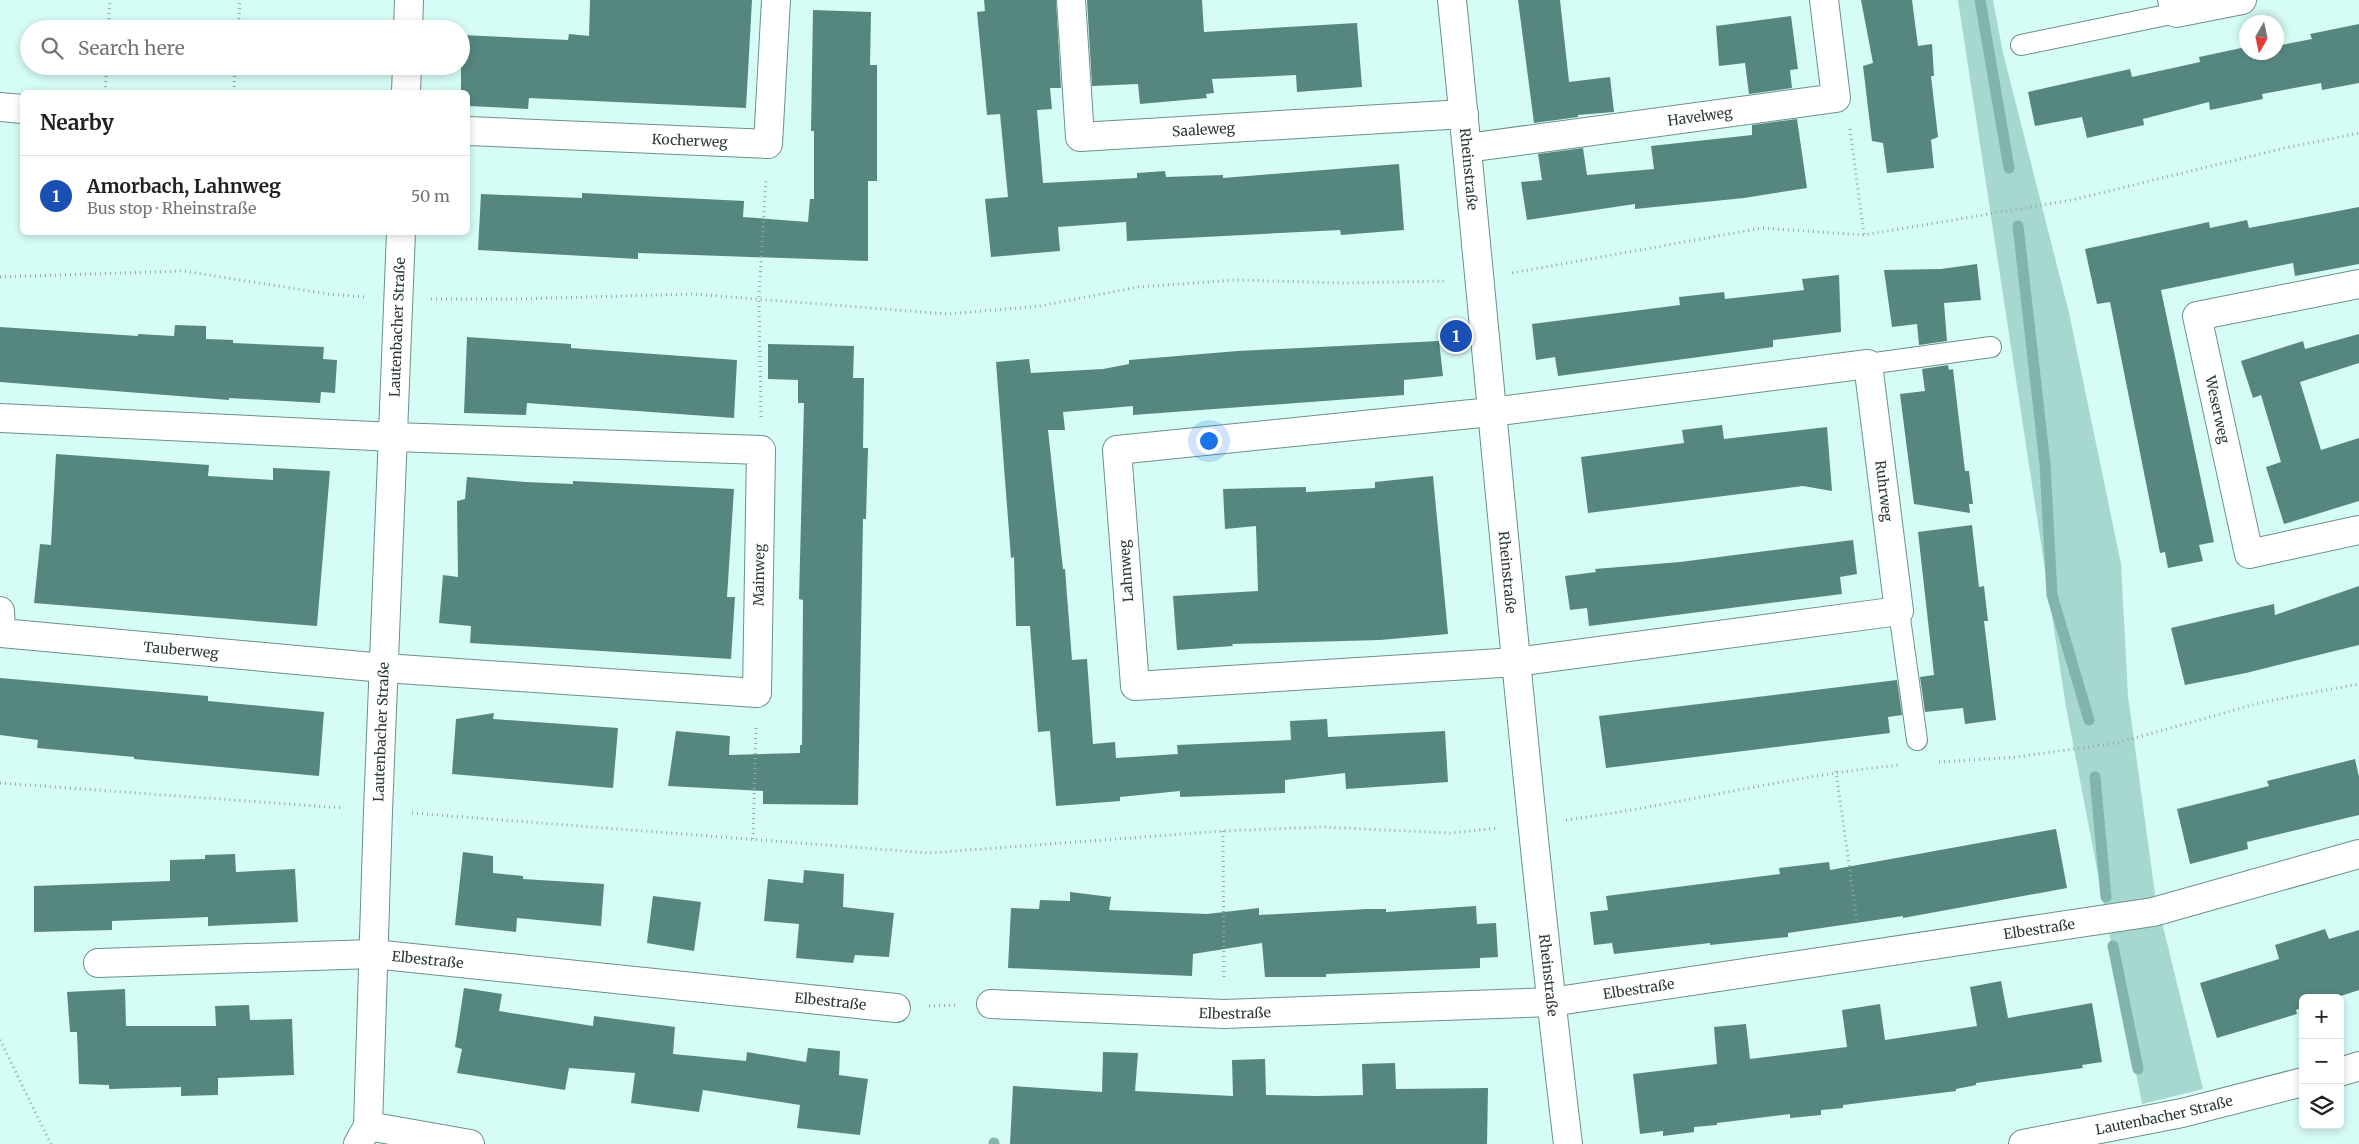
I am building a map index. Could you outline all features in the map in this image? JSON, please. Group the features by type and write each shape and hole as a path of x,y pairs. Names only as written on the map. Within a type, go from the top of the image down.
{"street":[{"path":"408,20 409,0"},
{"path":"768,144 776,0"},
{"name":"Saaleweg","path":"1072,0 1080,138 1464,114"},
{"name":"Rheinstraße","path":"1452,0 1516,662 1551,1002 1568,1144"},
{"path":"1824,0 1836,98"},
{"path":"2174,7 2242,0"},
{"path":"406,90 407,75"},
{"name":"Havelweg","path":"1467,148 1836,98"},
{"path":"0,107 20,109"},
{"name":"Kocherweg","path":"470,131 768,144"},
{"name":"Lautenbacher Straße","path":"401,235 374,954 363,1135 470,1144"},
{"name":"Weserweg","path":"2359,284 2197,316 2249,554 2359,530"},
{"path":"1491,412 1868,364"},
{"name":"Ruhrweg","path":"1868,364 1899,611"},
{"name":"Lahnweg","path":"1491,412 1117,450 1135,686 1516,662"},
{"path":"0,418 394,437 761,450"},
{"name":"Mainweg","path":"757,693 761,450"},
{"path":"1516,662 1899,611"},
{"name":"Tauberweg","path":"0,612 1,633 384,668"},
{"path":"384,668 757,693"},
{"name":"Elbestraße","path":"991,1004 1224,1014 1551,1002 2153,912 2359,854"},
{"name":"Elbestraße","path":"98,963 374,954 896,1008"},
{"path":"2344,1071 2359,1066"},
{"name":"Lautenbacher Straße","path":"2023,1144 2182,1113 2299,1083"}],"lane":[{"path":"2021,45 2174,7"},
{"path":"1868,364 1991,348"},
{"path":"1899,611 1917,740"}],"path":[{"path":"109,20 110,0"},
{"path":"239,20 240,0"},
{"path":"105,90 106,75"},
{"path":"234,90 235,75"},
{"path":"1836,98 1847,108 1864,235"},
{"path":"0,276 183,271 330,294 398,300 518,300 692,294 759,298 860,309 948,314 1040,306 1138,287 1235,280 1346,283 1478,279 1762,228 1864,235 2072,200 2285,148 2359,133"},
{"path":"761,450 759,298 768,144"},
{"path":"1930,762 2016,757 2117,742 2263,702 2359,684"},
{"path":"753,839 757,693"},
{"path":"0,783 929,852 1322,827 1450,833 1533,825 1615,813 1836,772 1901,765"},
{"path":"1836,772 1862,957"},
{"path":"1223,832 1224,1014"},
{"path":"896,1008 991,1004"},
{"path":"0,1040 51,1144"}],"shaded area":[{"path":"1958,0 1993,0 2003,53 2069,313 2121,564 2128,696 2155,894 2203,1089 2142,1104 2066,707"}],"building":[{"path":"590,0 752,0 746,108 529,98 528,109 470,106 470,90 461,90 461,75 470,75 470,35 568,40 569,34 589,36"},
{"path":"984,0 1056,0 1061,88 1050,88 1052,109 1037,110 1043,183 1137,178 1137,173 1165,171 1166,177 1223,175 1223,178 1399,164 1404,230 1341,235 1340,230 1127,241 1126,222 1058,227 1060,251 991,257 985,199 1008,197 1000,114 987,115 977,12 985,11"},
{"path":"1087,0 1202,0 1204,32 1357,23 1362,87 1297,92 1296,75 1212,79 1214,93 1206,94 1207,98 1140,104 1138,84 1092,86"},
{"path":"1518,0 1560,0 1569,82 1610,77 1614,112 1578,115 1578,117 1534,123"},
{"path":"1861,0 1912,0 1918,46 1932,44 1934,76 1931,76 1938,137 1931,140 1934,168 1887,173 1883,143 1872,141 1863,66 1873,63"},
{"path":"813,10 871,12 870,65 877,65 877,181 868,181 868,261 638,253 638,259 478,250 481,194 582,198 582,193 744,201 743,217 808,222 810,199 814,199 814,131 811,131"},
{"path":"1791,16 1798,69 1790,70 1792,88 1749,94 1745,63 1719,66 1716,26"},
{"path":"2359,24 2359,83 2322,90 2321,83 2262,94 2263,99 2210,110 2209,102 2143,119 2144,125 2087,138 2082,117 2035,126 2028,92 2130,69 2132,77 2200,62 2199,57 2239,48 2239,60 2284,60 2284,44 2312,39 2310,34"},
{"path":"1797,119 1807,188 1744,198 1635,209 1635,204 1527,220 1521,182 1542,180 1538,154 1583,148 1587,175 1654,169 1651,146 1752,135 1752,125"},
{"path":"2359,207 2359,264 2295,276 2293,263 2161,290 2214,542 2199,545 2203,561 2168,568 2165,552 2160,553 2110,302 2097,304 2085,249 2209,222 2210,228 2247,220 2249,228"},
{"path":"1977,264 1981,300 1944,303 1947,341 1919,345 1917,324 1892,327 1884,270 1941,269"},
{"path":"1839,275 1841,332 1773,340 1773,347 1558,376 1555,357 1536,360 1532,324 1680,305 1679,297 1724,292 1725,299 1804,290 1802,279"},
{"path":"175,325 206,326 206,339 233,340 233,343 324,347 323,359 337,360 335,393 321,392 320,403 229,398 229,400 0,382 0,327 138,336 138,334 174,336"},
{"path":"2359,334 2359,363 2300,382 2321,450 2359,438 2359,501 2284,524 2266,467 2281,462 2261,395 2253,398 2241,361 2303,341 2305,349"},
{"path":"467,337 571,344 571,348 737,360 734,418 527,403 526,415 464,413"},
{"path":"1439,341 1443,376 1404,380 1404,395 1133,415 1133,406 1063,412 1065,430 1048,430 1063,569 1065,569 1072,660 1087,659 1093,744 1115,742 1116,758 1178,754 1177,745 1291,740 1290,721 1327,719 1328,737 1445,731 1448,782 1346,789 1345,773 1285,780 1285,793 1180,797 1180,791 1120,797 1120,801 1056,806 1050,731 1038,732 1030,626 1016,626 1014,557 1011,558 996,362 1029,359 1031,373 1103,369 1129,364 1129,360 1238,351"},
{"path":"768,344 854,346 853,378 864,378 863,448 868,448 866,519 863,519 858,805 763,804 763,791 668,786 676,731 730,736 729,755 800,753 800,745 802,745 803,600 799,599 804,403 798,403 798,380 768,379"},
{"path":"1948,365 1949,370 1953,369 1965,471 1969,471 1973,504 1969,504 1970,513 1914,504 1900,394 1925,391 1922,369"},
{"path":"1722,425 1724,439 1827,427 1832,491 1803,486 1588,513 1581,457 1684,443 1682,430"},
{"path":"56,454 209,465 208,476 273,480 273,468 330,471 317,626 34,603 40,544 51,545"},
{"path":"1433,476 1448,634 1380,640 1232,644 1233,646 1177,650 1173,596 1258,591 1256,526 1225,529 1223,489 1306,487 1306,492 1375,488 1375,482"},
{"path":"467,477 525,482 573,484 573,481 734,489 727,597 735,597 731,659 470,643 471,626 439,623 443,575 458,577 457,501 465,499"},
{"path":"1972,525 1979,587 1984,586 1988,621 1984,621 1996,720 1965,724 1963,708 1925,712 1920,677 1934,675 1918,532"},
{"path":"1853,540 1857,574 1840,577 1842,594 1589,626 1587,608 1570,610 1565,576 1596,572 1595,569 1680,562"},
{"path":"2359,586 2359,645 2246,673 2185,685 2171,628 2274,604 2275,615"},
{"path":"0,678 208,696 208,701 324,712 319,776 37,748 38,740 0,735"},
{"path":"1897,680 1902,715 1888,717 1890,733 1606,768 1599,716"},
{"path":"494,713 493,719 618,728 613,788 452,774 456,719"},
{"path":"2355,759 2359,777 2359,815 2247,842 2248,849 2190,864 2177,809 2269,786 2267,781"},
{"path":"2056,829 2067,888 1903,918 1903,916 1788,933 1788,937 1710,945 1710,943 1614,954 1612,943 1594,945 1590,912 1608,910 1606,896 1780,874 1779,868 1829,862 1830,870"},
{"path":"463,852 493,856 493,873 523,876 523,879 604,884 601,926 517,918 516,932 455,925"},
{"path":"235,854 236,872 295,869 298,922 208,926 208,917 112,921 112,930 34,932 34,886 170,881 170,860 205,859 205,855"},
{"path":"804,870 844,874 843,907 894,913 889,957 855,955 853,963 796,958 799,924 764,921 768,879 803,883"},
{"path":"1070,892 1111,897 1109,910 1207,914 1259,908 1259,915 1367,909 1386,909 1386,912 1476,906 1477,924 1496,923 1498,957 1480,958 1480,968 1326,974 1326,977 1265,977 1262,943 1193,954 1192,976 1008,968 1011,908 1039,909 1040,900 1070,901"},
{"path":"653,896 701,902 694,951 647,943"},
{"path":"2325,929 2329,939 2359,930 2359,990 2344,995 2299,994 2297,1014 2217,1038 2200,983 2279,959 2275,945"},
{"path":"2001,981 2008,1018 2092,1003 2102,1062 2082,1065 2083,1068 1976,1083 1976,1085 1956,1089 1956,1091 1843,1105 1843,1108 1821,1110 1821,1115 1790,1118 1790,1114 1717,1123 1717,1125 1694,1127 1694,1132 1663,1136 1663,1131 1640,1134 1633,1074 1717,1064 1714,1027 1746,1024 1750,1059 1847,1047 1842,1010 1880,1004 1885,1040 1977,1026 1970,987"},
{"path":"464,988 502,994 499,1011 593,1026 594,1016 675,1027 673,1054 746,1061 747,1052 806,1062 808,1048 840,1051 839,1075 868,1079 860,1135 797,1128 800,1105 703,1090 699,1112 631,1103 635,1073 569,1068 565,1090 457,1073 462,1049 455,1047"},
{"path":"125,989 126,1026 216,1026 215,1006 249,1005 250,1020 292,1019 294,1075 218,1078 218,1095 181,1096 181,1087 109,1089 109,1085 79,1084 77,1032 70,1032 67,992"},
{"path":"1103,1052 1138,1053 1135,1091 1233,1096 1232,1060 1265,1059 1266,1095 1316,1096 1363,1095 1362,1064 1395,1063 1396,1089 1488,1088 1487,1144 1010,1144 1013,1086 1102,1092"}],"waterway":[{"path":"1980,0 2009,168"},
{"path":"2018,226 2045,464 2052,595 2089,720"},
{"path":"2095,777 2106,897"},
{"path":"2113,946 2138,1069"}],"place":[{"name":"Amorbach, Lahnweg","path":"1456,336"}]}
